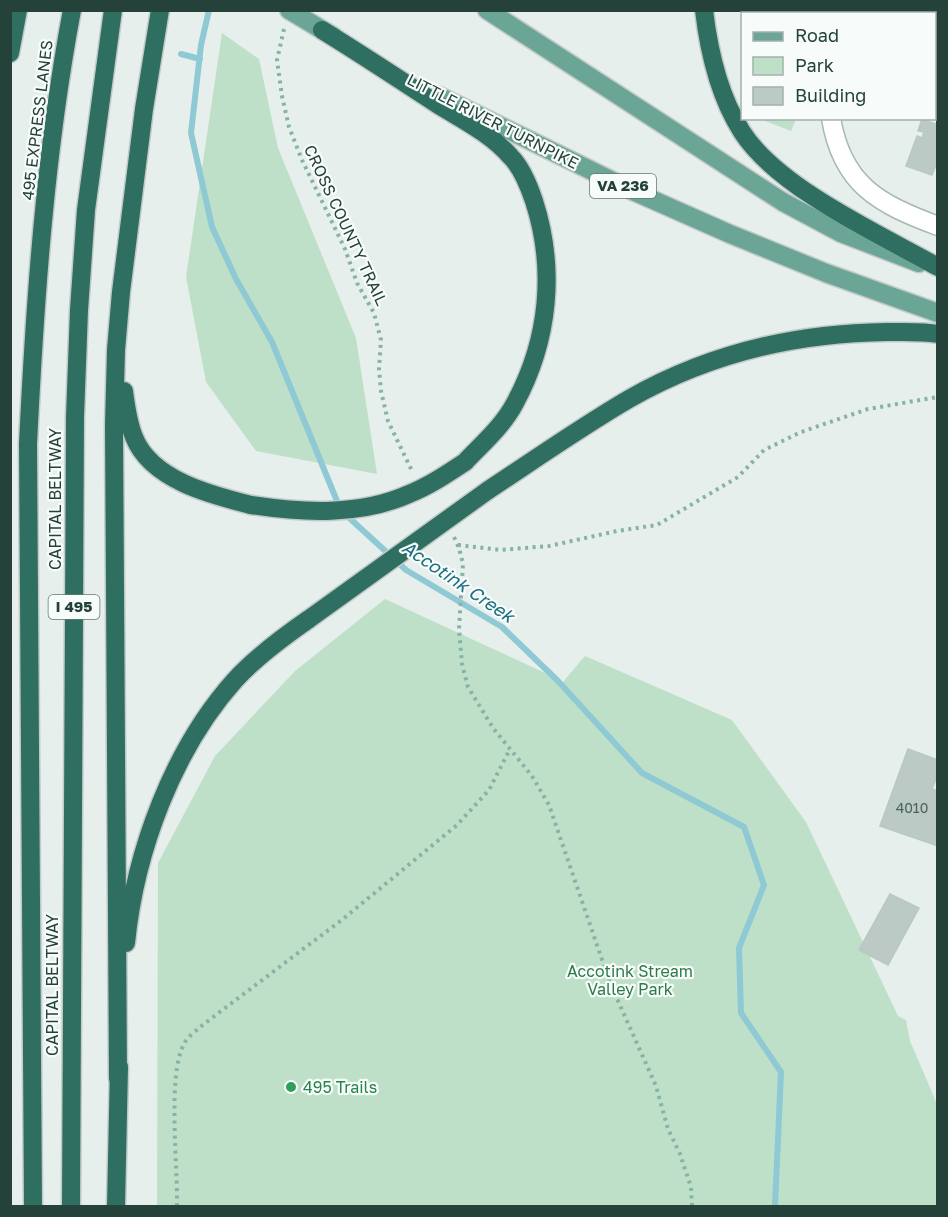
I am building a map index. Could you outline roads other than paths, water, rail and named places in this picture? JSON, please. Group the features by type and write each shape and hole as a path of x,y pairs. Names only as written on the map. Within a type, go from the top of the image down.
{"highway":[{"name":"495 EXPRESS LANES","path":"10,53 18,10"},
{"name":"495 EXPRESS LANES","path":"33,1206 28,444 33,335 52,141 72,10"},
{"name":"CAPITAL BELTWAY","path":"71,1206 75,441 78,310 86,210 113,10"},
{"path":"118,1078 114,425 116,350 144,109 160,10"},
{"path":"704,10 711,54 721,90 743,134 766,160 828,206 938,268"},
{"path":"121,292 122,381 127,413 135,439 151,461 178,480 210,495 285,510 311,511 370,506 409,495 441,478 465,462 492,434 514,405 542,335 547,294 547,257 537,210 529,186 512,158 487,135 322,30"},
{"path":"116,1206 121,995 128,927 143,855 171,778 211,710 236,679 282,637 487,491 630,399 682,373 733,353 798,338 867,332 938,334"}],"main road":[{"path":"487,10 811,218 841,233 938,268"},
{"name":"LITTLE RIVER TURNPIKE","path":"287,15 322,30 468,112 635,192 826,273 938,312"}],"street":[{"path":"831,120 835,140 842,158 855,178 877,198 899,212 938,226"}],"waterway":[{"name":"Accotink Creek","path":"209,10 201,45 191,133 212,227 236,279 272,342 339,506"},
{"path":"181,54 200,59"},
{"name":"Accotink Creek","path":"345,514 406,570 502,627 558,681 642,773 744,827 764,885 739,948 741,1013 781,1072 775,1206"}],"place":[{"name":"495 Trails","path":"291,1087"}],"park label":[{"name":"Accotink Stream Valley Park","path":"630,980"}]}
